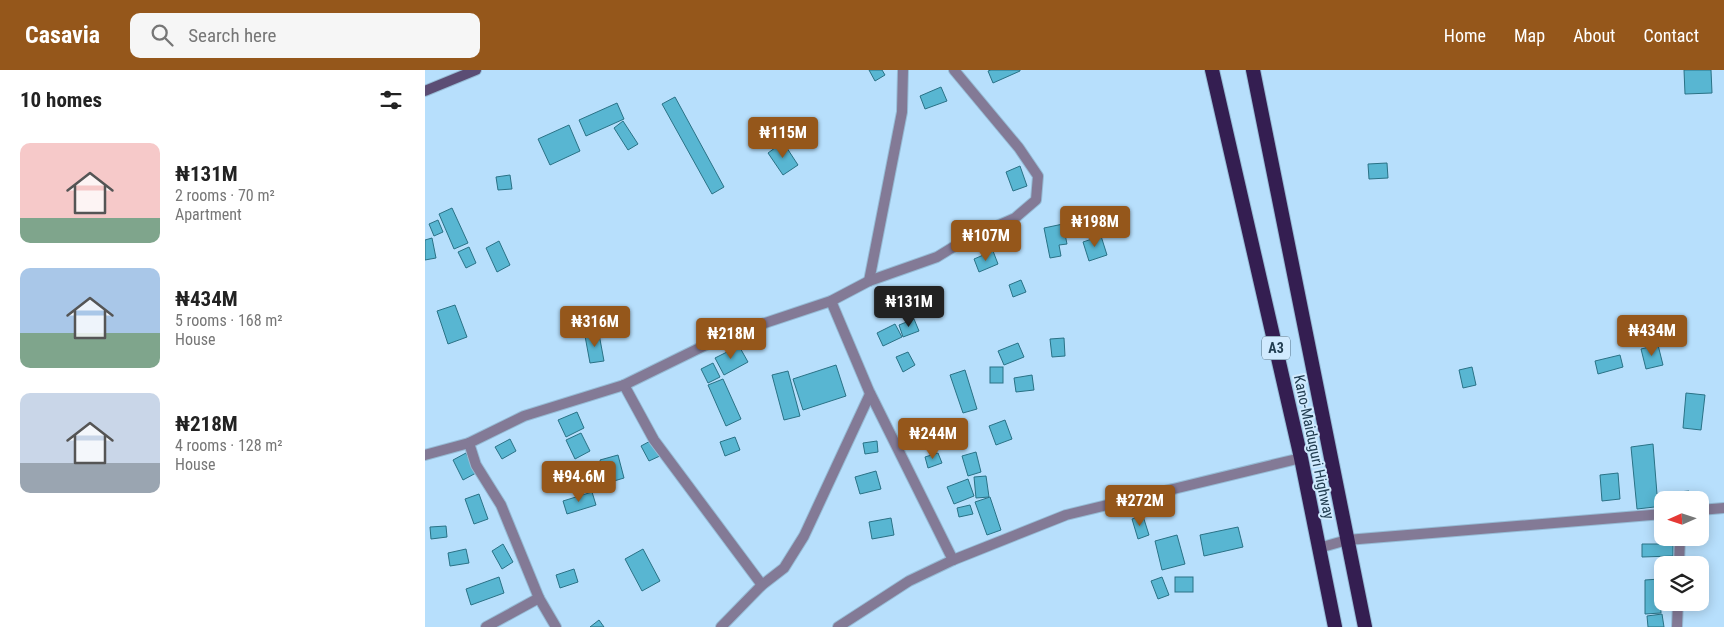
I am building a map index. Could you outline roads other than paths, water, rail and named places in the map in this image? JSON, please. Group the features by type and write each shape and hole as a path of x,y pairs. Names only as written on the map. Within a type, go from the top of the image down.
{"highway":[{"name":"Kano-Maiduguri Highway","path":"1212,70 1301,458 1335,627"},
{"name":"Kano-Maiduguri Highway","path":"1253,70 1365,627"}],"main road":[{"path":"425,91 476,70"}],"street":[{"path":"869,281 902,112 903,70"},
{"path":"425,455 469,443 524,416 624,385 720,338 831,301 869,281 937,257 963,241 1015,218 1036,200 1038,176 1019,148 954,70"},
{"path":"831,301 870,394 953,560"},
{"path":"624,385 654,440 762,585"},
{"path":"721,627 762,585 784,568 804,536 870,394"},
{"path":"469,443 476,464 501,505 539,598 556,627"},
{"path":"838,627 909,581 953,560 1066,515 1301,458"},
{"path":"1709,509 1724,508"},
{"path":"1319,548 1347,540 1654,515"},
{"path":"486,627 539,598"},
{"path":"1677,627 1678,611"}]}
